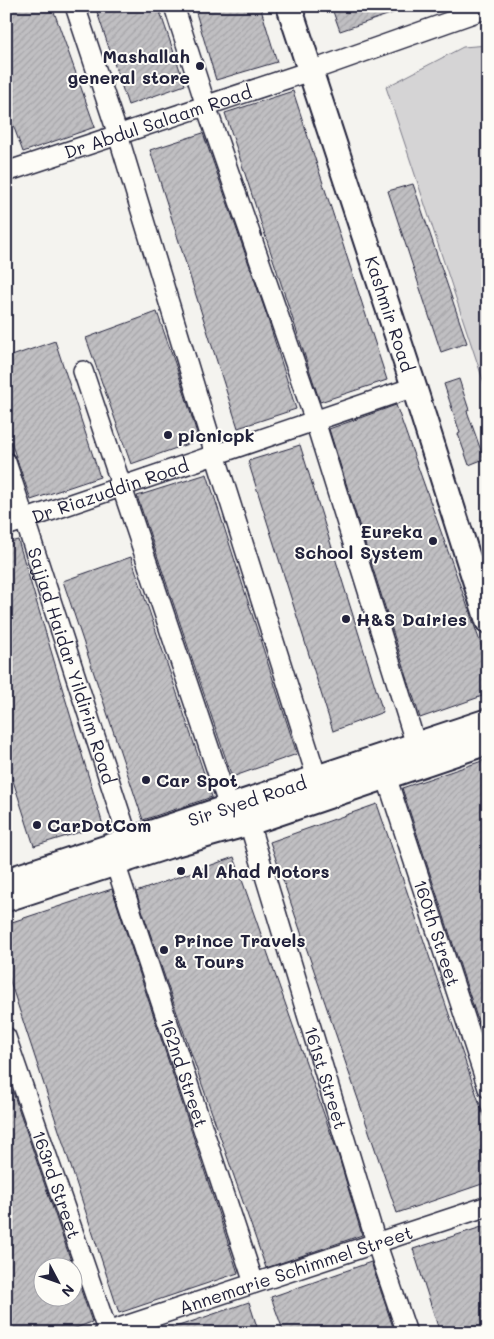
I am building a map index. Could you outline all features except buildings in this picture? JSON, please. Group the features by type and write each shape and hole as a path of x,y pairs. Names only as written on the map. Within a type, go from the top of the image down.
{"main road":[{"name":"Kashmir Road","path":"289,6 317,68 488,576"},
{"name":"Kashmir Road","path":"305,6 317,68 414,387 488,621"},
{"name":"Sir Syed Road","path":"6,881 129,841 166,838 249,823 356,776 416,745 488,721"},
{"name":"Sir Syed Road","path":"6,899 115,863 229,807 317,778 386,776 488,742"}],"street":[{"path":"75,6 118,135 215,454 317,778"},
{"path":"174,6 206,106 315,421 416,745"},
{"name":"Dr Abdul Salaam Road","path":"6,172 206,106 488,8"},
{"path":"83,371 229,807"},
{"name":"Dr Riazuddin Road","path":"6,526 414,387"},
{"name":"Sajjad Haidar Yildirim Road","path":"6,462 129,841"},
{"name":"160th Street","path":"386,776 488,1088"},
{"name":"161st Street","path":"249,823 376,1242 407,1333"},
{"name":"162nd Street","path":"115,863 254,1282"},
{"name":"163rd Street","path":"6,1037 107,1332"},
{"name":"Annemarie Schimmel Street","path":"107,1332 488,1206"}],"shaded area":[{"path":"488,45 488,395 386,87 463,47"}],"place":[{"name":"Mashallah general store","path":"200,66"},
{"name":"picnicpk","path":"168,435"},
{"name":"Eureka School System","path":"433,541"},
{"name":"H&S Dairies","path":"346,619"},
{"name":"Car Spot","path":"146,780"},
{"name":"CarDotCom","path":"37,825"},
{"name":"Al Ahad Motors","path":"181,871"},
{"name":"Prince Travels & Tours","path":"164,950"}]}
